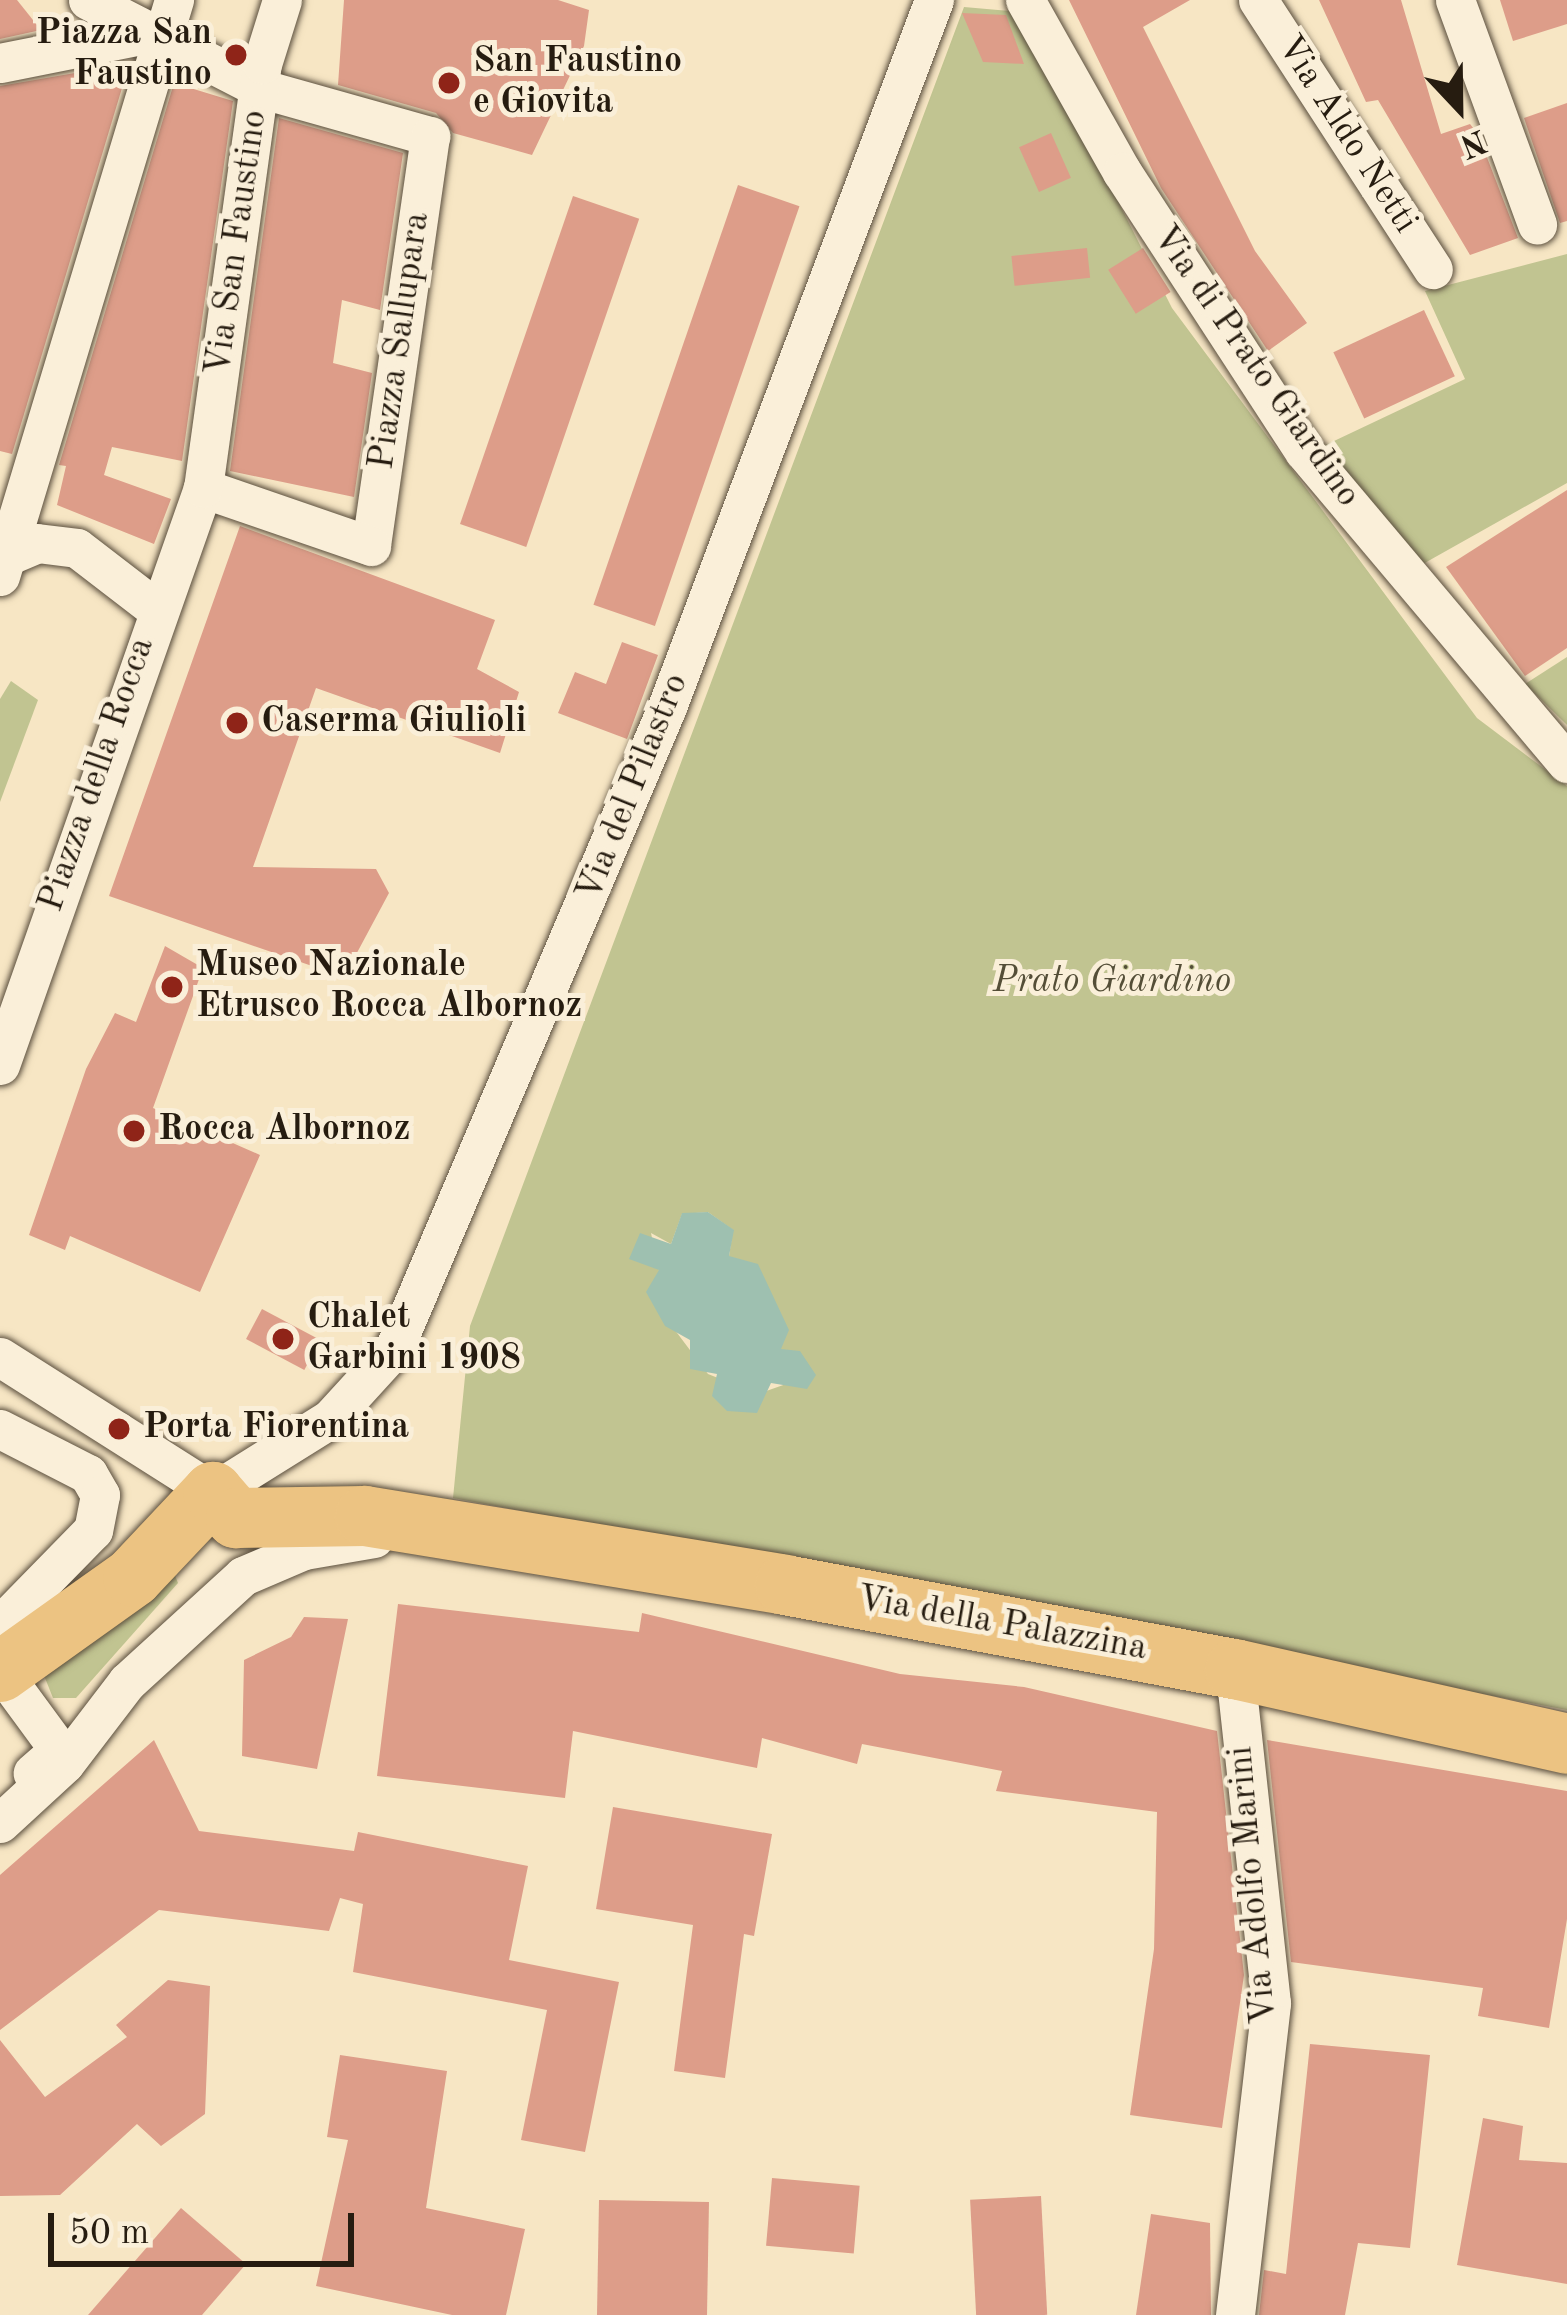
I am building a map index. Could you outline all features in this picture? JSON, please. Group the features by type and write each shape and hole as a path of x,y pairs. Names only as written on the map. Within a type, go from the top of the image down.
{"main road":[{"name":"Via della Palazzina","path":"213,1492 236,1518 365,1516 1235,1669 1567,1744"},
{"path":"0,1671 134,1577 213,1492"}],"street":[{"path":"88,0 168,15 259,88"},
{"name":"Via San Faustino","path":"203,488 259,88 282,0"},
{"name":"Via del Pilastro","path":"213,1492 330,1419 394,1349 676,686 934,0"},
{"name":"Via di Prato Giardino","path":"1025,0 1122,172 1304,451 1567,763"},
{"name":"Via Aldo Netti","path":"1258,0 1433,269"},
{"path":"1455,0 1537,224"},
{"path":"0,63 168,15"},
{"path":"7,564 168,15"},
{"name":"Piazza Sallupara","path":"203,488 371,546 430,136 259,88"},
{"name":"Piazza della Rocca","path":"0,1065 154,608 203,488"},
{"path":"7,564 37,543 76,548 154,608"},
{"path":"0,1357 213,1492"},
{"path":"0,1429 88,1474 100,1495 94,1530 0,1625"},
{"name":"Via della Palazzina","path":"0,1823 65,1763 128,1682 243,1576 304,1550 432,1528"},
{"name":"Via Adolfo Marini","path":"1235,1669 1271,2003 1235,2315"},
{"path":"0,1671 59,1750 0,1802"}],"green space":[{"name":"Prato Giardino","path":"964,7 1022,12 1172,308 1477,718 1567,786 1567,1710 453,1498 470,1326","holes":["708,1212 733,1230 729,1256 789,1383 758,1394 708,1374 647,1293 661,1280 651,1233 671,1244 682,1214"]},
{"path":"1567,254 1567,483 1414,569 1315,450 1465,379 1425,291"},
{"path":"1567,657 1567,725 1525,684"},
{"path":"11,681 38,700 0,802 0,699"},
{"path":"174,1573 178,1583 76,1698 53,1698 43,1673"}],"shaded area":[{"path":"708,1212 734,1230 729,1256 758,1264 789,1330 781,1349 800,1351 816,1375 807,1389 771,1383 757,1413 727,1411 712,1396 717,1374 690,1369 690,1340 665,1326 646,1292 659,1270 629,1259 640,1233 671,1244 682,1213"}],"building":[{"path":"0,0 17,0 41,30 0,39"},
{"name":"San Faustino e Giovita","path":"344,0 558,0 589,10 584,46 532,155 453,133 436,113 338,85"},
{"path":"1069,0 1190,0 1143,27 1255,251 1307,323 1268,351 1161,188"},
{"path":"1319,0 1401,0 1441,134 1470,124 1478,134 1518,238 1470,255 1378,100 1366,102"},
{"path":"1500,0 1567,0 1567,24 1513,41"},
{"path":"962,13 1006,15 1024,64 983,62"},
{"path":"75,73 125,78 12,454 0,451 0,86"},
{"path":"174,83 233,101 182,461 112,447 104,475 171,499 154,544 57,505 66,466 59,465"},
{"path":"1567,103 1567,221 1560,223 1524,118"},
{"path":"279,118 403,153 380,310 342,300 333,363 372,373 354,497 230,471"},
{"path":"1051,133 1071,178 1039,192 1019,147"},
{"path":"738,185 799,206 655,626 593,605"},
{"path":"573,196 639,219 526,547 460,524"},
{"path":"1087,248 1090,278 1015,286 1011,256"},
{"path":"1143,248 1171,292 1136,314 1108,270"},
{"path":"1424,310 1455,376 1364,418 1333,352"},
{"path":"1567,490 1567,648 1525,676 1446,567"},
{"name":"Caserma Giulioli","path":"240,526 495,620 477,669 519,692 500,753 316,688 253,867 376,869 389,893 344,977 109,896"},
{"path":"622,642 658,655 627,739 558,713 575,672 606,684"},
{"name":"Rocca Albornoz","path":"165,946 203,968 153,1108 260,1155 200,1292 70,1236 65,1250 29,1235 86,1069 115,1013 136,1022"},
{"name":"Chalet Garbini 1908","path":"262,1309 320,1340 304,1370 246,1339"},
{"path":"398,1604 639,1632 642,1613 900,1674 1024,1687 1217,1731 1244,1975 1222,2128 1130,2115 1154,1949 1157,1812 996,1791 1002,1771 862,1744 857,1764 762,1738 757,1768 573,1731 565,1798 377,1776"},
{"path":"304,1617 348,1619 317,1769 242,1756 244,1660 291,1637"},
{"path":"154,1740 199,1831 354,1851 358,1832 528,1866 509,1960 619,1982 585,2152 521,2140 547,2010 353,1972 363,1904 340,1898 329,1931 159,1910 0,2030 0,1875"},
{"path":"1267,1740 1567,1791 1567,1919 1549,2028 1478,2016 1483,1988 1291,1962"},
{"path":"613,1807 772,1834 754,1936 744,1934 725,2078 674,2071 693,1925 596,1909"},
{"path":"168,1980 210,1986 205,2114 161,2146 137,2124 60,2195 0,2196 0,2040 45,2097 127,2037 116,2025"},
{"path":"1310,2044 1430,2055 1410,2248 1358,2243 1345,2315 1259,2315 1264,2270 1286,2274"},
{"path":"340,2055 447,2071 426,2208 525,2229 506,2315 452,2315 316,2286 348,2140 327,2137"},
{"path":"1483,2118 1523,2126 1519,2160 1567,2163 1567,2284 1457,2265"},
{"path":"772,2178 860,2186 854,2253 766,2246"},
{"path":"1041,2196 1047,2315 976,2315 970,2200"},
{"path":"599,2200 709,2202 707,2315 597,2315"},
{"path":"181,2208 246,2264 202,2315 88,2315"},
{"path":"1151,2214 1210,2223 1211,2315 1136,2315"}],"place":[{"name":"Piazza San Faustino","path":"236,55"},
{"name":"San Faustino e Giovita","path":"449,83"},
{"name":"Caserma Giulioli","path":"237,723"},
{"name":"Museo Nazionale Etrusco Rocca Albornoz","path":"172,987"},
{"name":"Rocca Albornoz","path":"134,1131"},
{"name":"Chalet Garbini 1908","path":"283,1339"},
{"name":"Porta Fiorentina","path":"119,1429"}]}
